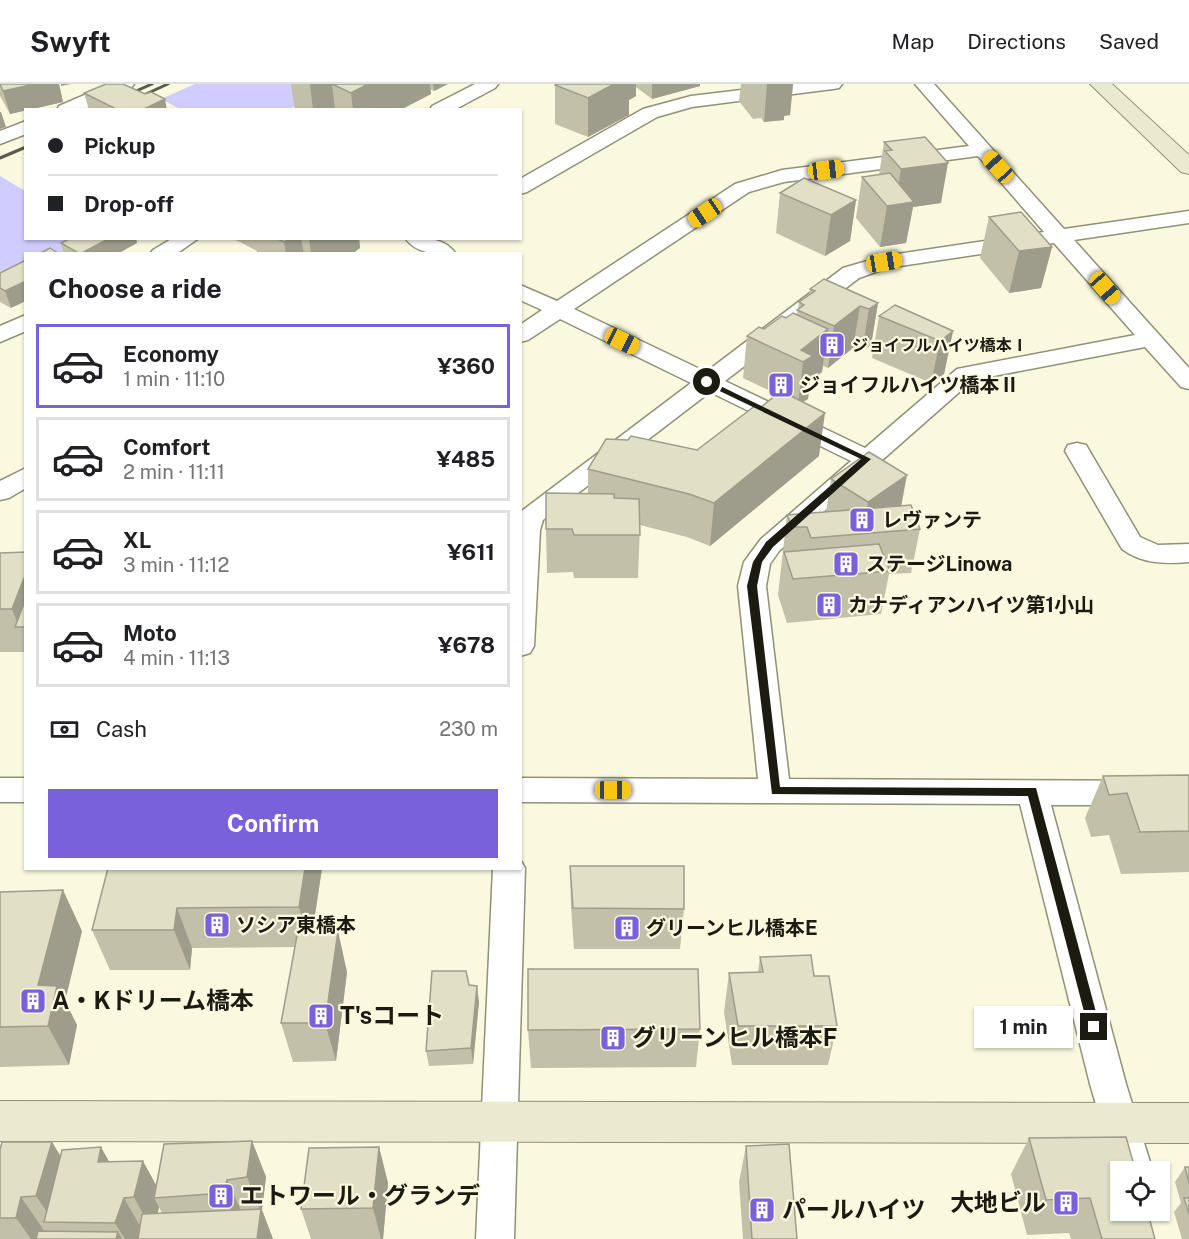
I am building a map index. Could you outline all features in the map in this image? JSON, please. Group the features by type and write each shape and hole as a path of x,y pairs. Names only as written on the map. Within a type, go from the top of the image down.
{"street":[{"path":"444,108 489,84"},
{"path":"522,187 659,110 691,102 833,84"},
{"path":"924,84 1189,382"},
{"path":"1100,84 1189,166"},
{"path":"72,108 124,91"},
{"path":"0,138 24,128"},
{"path":"522,334 742,188 782,176 982,150"},
{"path":"522,589 527,530 532,516 851,273 884,262 1189,217"},
{"path":"164,252 185,240"},
{"path":"420,243 441,252"},
{"path":"522,292 867,459"},
{"path":"0,335 24,323"},
{"path":"775,791 752,586 757,562 770,545 965,374 1150,339"},
{"path":"1077,451 1131,543 1138,549 1158,555 1189,553"},
{"path":"0,491 24,477"},
{"path":"0,790 24,790"},
{"path":"522,790 1189,793"},
{"path":"1032,791 1131,1161"},
{"path":"495,1239 509,870"},
{"path":"0,1121 1189,1123"}],"shaded area":[{"path":"195,84 340,84 291,108 178,108 161,99"},
{"path":"0,176 24,190 24,240 90,240 63,252 24,252 24,270 0,282"}],"building":[{"path":"0,84 35,84 3,91"},
{"path":"106,84 123,84 145,94 151,92 165,99 146,108 114,108 84,93"},
{"path":"332,84 368,84 351,93"},
{"path":"556,84 614,84 588,98"},
{"path":"925,137 948,163 901,169 885,151 892,150 884,142"},
{"path":"890,173 914,202 887,206 862,177"},
{"path":"804,178 856,200 831,215 780,193"},
{"path":"1021,212 1052,247 1019,251 989,217"},
{"path":"67,240 106,240 84,252 77,252 61,243"},
{"path":"50,248 56,252 43,252"},
{"path":"24,261 24,282 5,291 0,288 0,273"},
{"path":"824,279 878,303 869,309 860,306 834,326 797,310 804,305 799,302 815,291 810,289"},
{"path":"895,305 953,331 940,341 879,316"},
{"path":"793,313 828,329 801,350 813,356 803,362 747,336 759,327 764,329 782,316 786,318"},
{"path":"781,391 825,413 714,503 689,494 588,469 606,439 628,440 631,436 697,450 756,405 761,407"},
{"path":"869,452 907,475 868,502 831,479"},
{"path":"546,493 614,494 614,498 639,499 640,535 574,535 572,529 546,529"},
{"path":"911,505 920,529 811,538 807,527 792,527 787,515"},
{"name":"ステージLinowa","path":"879,544 890,571 793,579 784,552"},
{"path":"24,552 24,578 12,609 0,609 0,553"},
{"path":"24,603 24,627 15,627"},
{"path":"1189,775 1189,831 1140,832 1127,793 1109,795 1103,776"},
{"path":"570,866 684,866 684,909 573,908"},
{"path":"107,870 305,870 299,907 177,908 174,930 92,930"},
{"path":"63,890 38,985 57,986 48,1026 0,1027 0,892"},
{"path":"298,930 338,931 325,1023 281,1023"},
{"path":"811,955 814,976 829,976 837,1026 738,1026 729,973 763,972 760,957"},
{"path":"528,969 698,969 700,1029 528,1030"},
{"path":"432,971 466,971 469,985 477,986 471,1048 426,1051"},
{"path":"1126,1137 1133,1161 1110,1161 1110,1221 1150,1221 1155,1239 1102,1239 1090,1198 1046,1200 1029,1138"},
{"path":"252,1141 247,1177 227,1180 224,1193 154,1198 164,1144"},
{"path":"2,1142 52,1142 36,1196 21,1197 16,1218 0,1218"},
{"path":"789,1144 797,1239 752,1239 746,1146"},
{"path":"101,1147 98,1162 143,1161 134,1197 124,1198 115,1223 44,1222 62,1150"},
{"path":"379,1147 373,1208 301,1209 309,1148"},
{"path":"1185,1167 1189,1167 1189,1183"},
{"path":"1184,1198 1189,1198 1189,1214"},
{"path":"261,1209 257,1239 138,1239 142,1214"},
{"path":"38,1231 118,1232 116,1239 36,1239"}],"railway":[{"path":"98,108 152,84"},
{"path":"146,94 168,84"},
{"path":"0,158 24,148"}],"place":[{"name":"ジョイフルハイツ橋本Ⅰ","path":"832,345"},
{"name":"ジョイフルハイツ橋本Ⅱ","path":"781,385"},
{"name":"レヴァンテ","path":"862,520"},
{"name":"ステージLinowa","path":"846,564"},
{"name":"カナディアンハイツ第1小山","path":"829,605"},
{"name":"ソシア東橋本","path":"217,925"},
{"name":"グリーンヒル橋本E","path":"627,928"},
{"name":"A・Kドリーム橋本","path":"33,1001"},
{"name":"T'sコート","path":"321,1016"},
{"name":"グリーンヒル橋本F","path":"613,1038"},
{"name":"エトワール・グランデ","path":"221,1196"},
{"name":"大地ビル","path":"1066,1203"},
{"name":"パールハイツ","path":"762,1210"}],"route":[{"path":"707,382 867,459 770,545 757,562 752,586 775,791 1032,791 1094,1027"}]}
